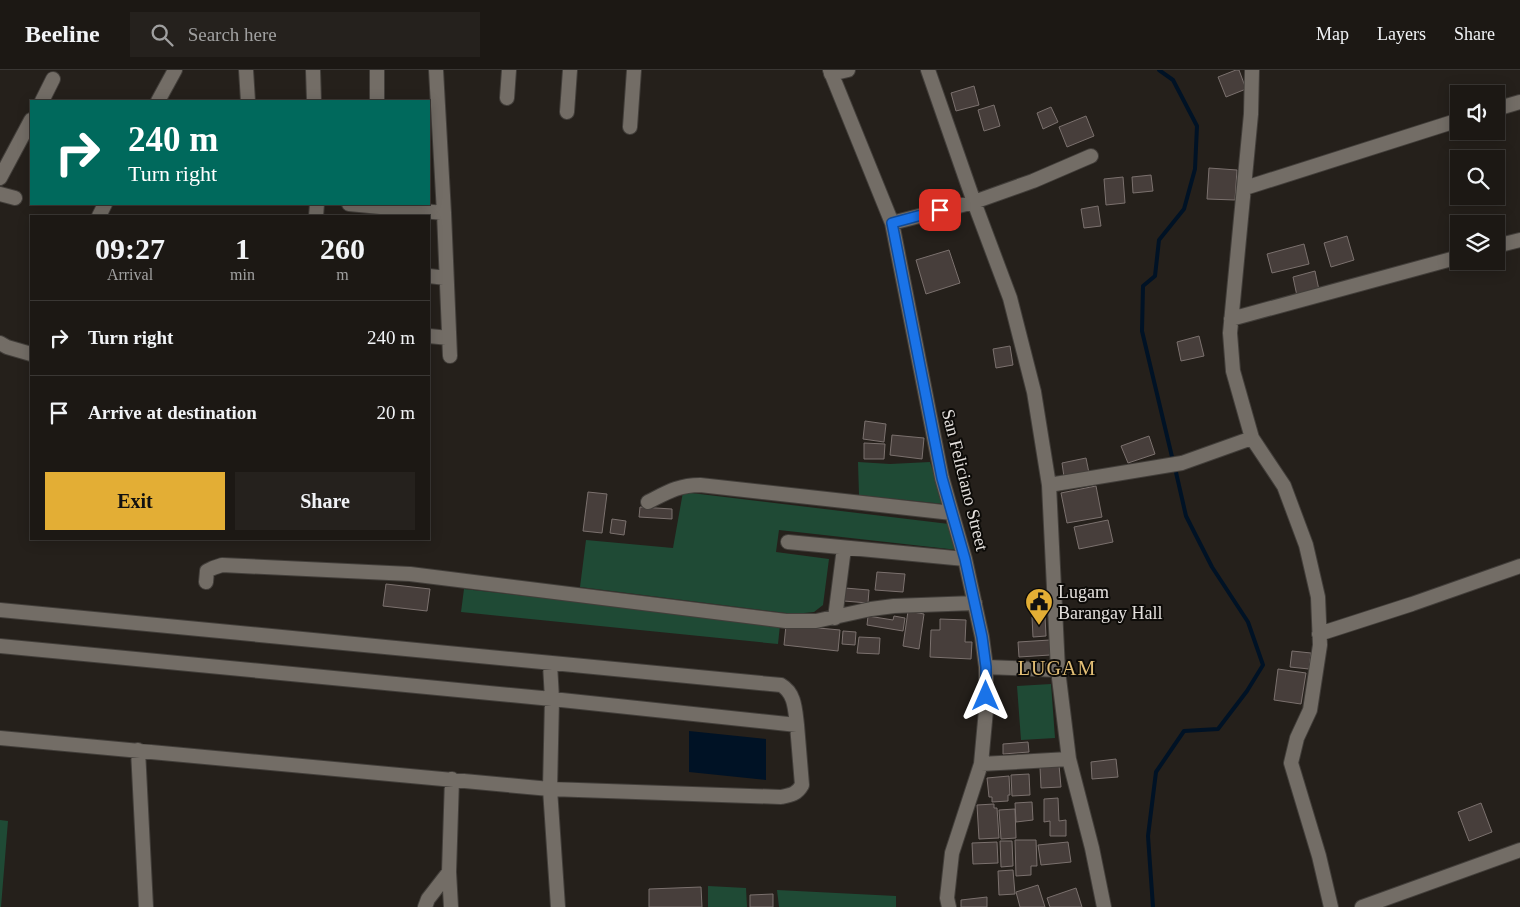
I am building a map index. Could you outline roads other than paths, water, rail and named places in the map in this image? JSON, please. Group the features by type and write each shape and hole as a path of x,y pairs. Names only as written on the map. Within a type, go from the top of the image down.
{"street":[{"path":"159,100 175,70"},
{"path":"246,70 248,100"},
{"path":"313,70 314,100"},
{"path":"377,70 378,100"},
{"path":"436,70 450,356"},
{"path":"507,98 509,70"},
{"path":"568,112 570,70"},
{"path":"630,127 634,70"},
{"path":"830,72 848,70"},
{"path":"928,70 1013,308 1034,392 1049,485 1058,670 1069,759 1092,848 1104,907"},
{"path":"1252,70 1251,114 1245,188 1230,333 1233,370 1252,438 1284,486 1306,545 1318,597 1320,645 1310,710 1297,738 1291,763 1332,907"},
{"name":"San Feliciano Street","path":"830,72 892,223 940,469 965,559 982,637 986,667 986,710 981,764 952,853 947,898 948,907"},
{"path":"42,100 53,79"},
{"path":"1505,106 1520,102"},
{"path":"0,178 30,122"},
{"path":"1245,188 1450,123"},
{"path":"892,223 974,202 1033,181 1091,156"},
{"path":"0,194 15,198"},
{"path":"364,205 444,213"},
{"path":"1505,244 1520,240"},
{"path":"1231,319 1450,258"},
{"path":"430,276 446,278"},
{"path":"430,336 449,338"},
{"path":"0,343 7,347 30,351"},
{"path":"1049,485 1182,464 1252,438"},
{"path":"648,502 676,488 687,485 952,513"},
{"path":"788,542 965,559"},
{"path":"835,618 844,548"},
{"path":"206,582 208,571 222,565 410,574 786,622 816,621 894,606 975,603"},
{"path":"1320,634 1520,566"},
{"path":"0,610 781,685 787,689 794,702 802,785 798,792 791,796 781,797 550,789 0,738"},
{"path":"0,646 797,724"},
{"path":"550,664 552,699 550,789 558,907"},
{"path":"986,667 1058,670"},
{"path":"138,750 146,907"},
{"path":"981,764 1069,759"},
{"path":"451,907 449,872 452,780"},
{"path":"1362,907 1520,850"},
{"path":"426,907 428,900 449,872"}],"water":[{"path":"689,731 766,739 766,780 689,772"}],"waterway":[{"path":"1159,70 1173,80 1197,126 1195,169 1184,209 1159,240 1155,276 1143,286 1142,331 1173,461"},
{"path":"1153,907 1148,836 1156,772 1184,731 1218,729 1247,691 1263,665 1248,622 1212,567 1186,516 1175,468"}],"place":[{"name":"Lugam Barangay Hall","path":"1039,626"}],"district":[{"name":"LUGAM","path":"1057,668"}]}
